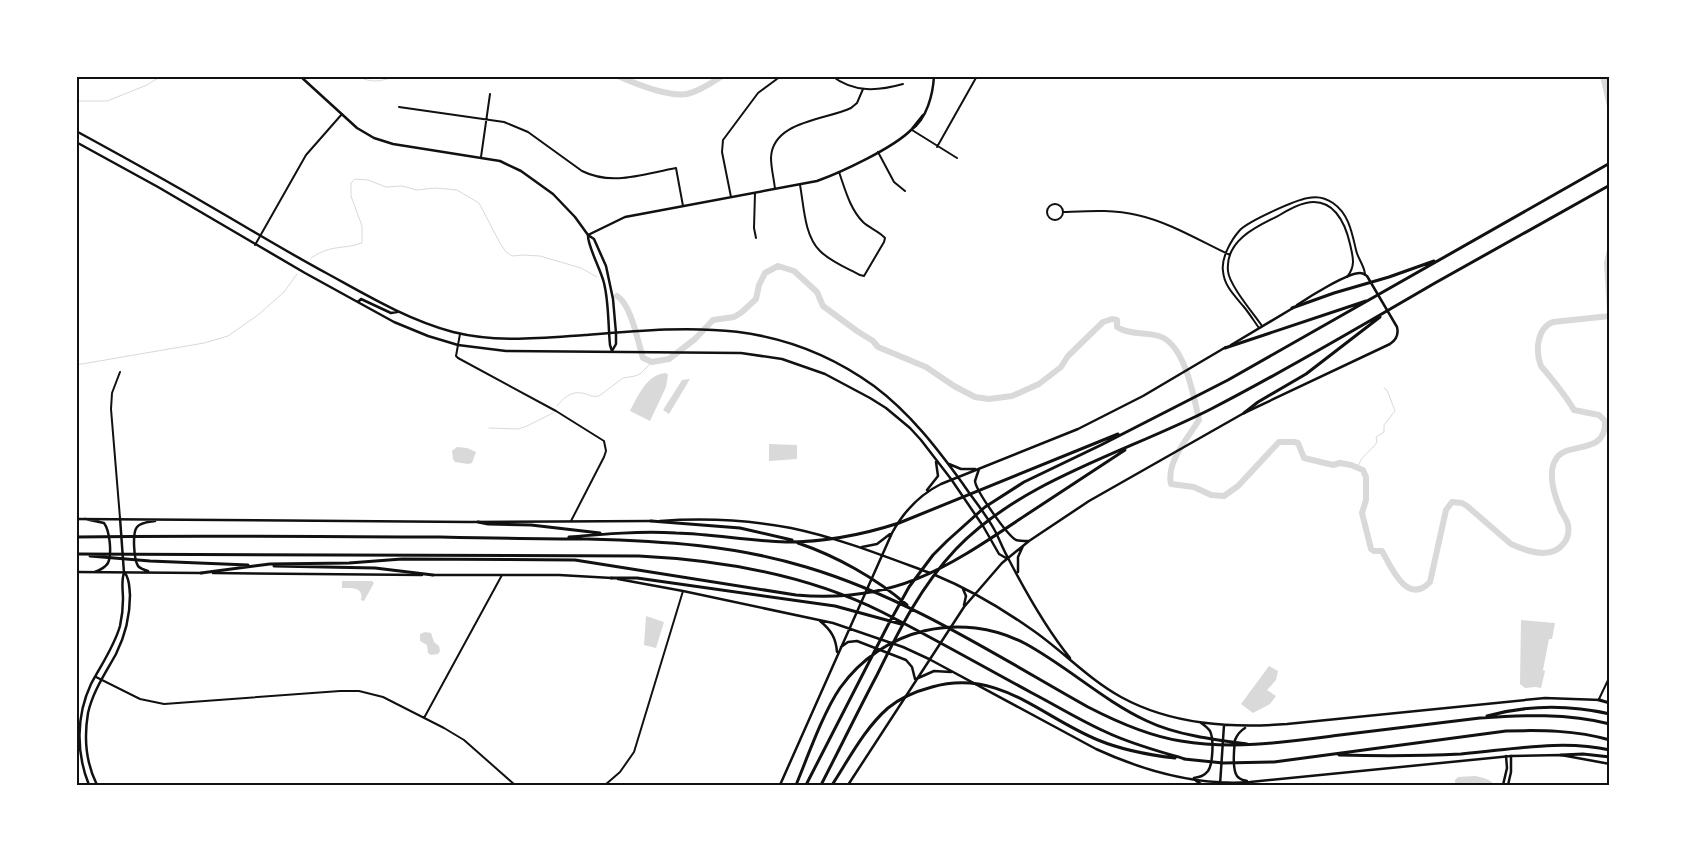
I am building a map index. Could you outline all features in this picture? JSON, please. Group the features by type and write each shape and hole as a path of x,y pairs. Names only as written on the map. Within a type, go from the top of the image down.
{"highway":[{"path":"806,785 898,604 921,570 960,528 996,499 1024,482 1228,380 1610,163"},
{"path":"821,785 909,611 932,577 968,538 1003,509 1048,484 1110,454 1144,441 1236,396 1610,185"},
{"path":"1292,308 1442,258"},
{"path":"1225,348 1357,302 1369,300"},
{"path":"1244,413 1258,402 1306,374 1374,323 1384,313"},
{"path":"556,538 608,534 678,533 763,540 812,541 865,533 899,523 1099,440 1128,431"},
{"path":"201,573 270,564 349,563 402,559 575,560 767,591 828,597 862,594 917,580 954,562 1132,446"},
{"path":"651,521 740,528 792,540 851,567 897,596 909,607"},
{"path":"478,522 541,526 608,534"},
{"path":"76,537 556,538 664,541 748,552 833,576 909,607 1113,720 1159,736 1198,743 1226,746 1255,745 1480,718 1538,715 1563,716 1610,724"},
{"path":"78,554 150,561 375,568 433,575"},
{"path":"96,555 663,557 718,563 773,574 828,590 882,612 1106,732 1139,746 1185,759"},
{"path":"567,556 575,560"},
{"path":"611,578 636,578 835,606 907,626"},
{"path":"796,785 831,704 850,675 883,647 904,636 932,629 977,628 1010,637 1026,644 1118,705 1150,723 1203,738 1255,745"},
{"path":"832,785 864,734 889,707 921,690 939,685 972,683 995,687 1011,693 1097,740 1130,750 1197,761 1247,763 1506,732 1538,730 1586,734 1610,740"},
{"path":"1598,700 1610,702"},
{"path":"1480,718 1504,711 1548,708 1582,709 1610,714"},
{"path":"1326,755 1459,754 1557,745 1610,750"},
{"path":"1561,755 1583,754 1610,757"}],"main road":[{"path":"300,76 361,131 383,141 399,145 481,157 508,164 546,188 575,217 588,235 594,239 606,266 613,299 616,333 616,344 612,351"},
{"path":"588,235 625,218 800,185 818,181 839,172 898,141 911,130 923,115 930,99 934,76"},
{"path":"76,131 260,236 398,312 420,322 460,334 510,340 639,331 718,329 761,336 799,346 826,358 854,373 880,391 903,411 932,442 989,521 1005,552 1006,558"},
{"path":"76,142 358,302 405,327 428,336 458,345 506,351 722,351 782,359 826,374 860,392 899,418 921,440 986,531 997,551 1006,558 1018,575 1045,622 1074,663"},
{"path":"588,235 587,241 598,262 604,285 612,351"},
{"path":"848,785 964,607 1006,558 1070,512 1147,467 1244,413 1390,344 1396,339 1397,327 1366,275 1356,273 1309,297 1143,396 1058,437 957,477 925,493"},
{"path":"358,302 361,299 391,313 398,312"},
{"path":"780,785 892,534 902,515 925,493 938,476 936,460"},
{"path":"946,462 961,469 979,468"},
{"path":"979,468 975,481 980,494 1009,534 1017,540 1029,541"},
{"path":"76,518 478,522 729,521 765,524 816,534 859,547 963,587 1031,629 1104,687 1134,704 1162,715 1200,722 1246,727 1545,698 1598,700"},
{"path":"83,518 101,522 106,526 109,534 110,558 102,569 93,572"},
{"path":"90,785 82,760 80,729 85,700 113,645 120,626 123,602 122,578 124,573 120,518"},
{"path":"154,573 137,565 134,535 135,529 140,524 159,520"},
{"path":"859,547 878,544 892,534"},
{"path":"1018,575 1018,557 1024,545"},
{"path":"76,572 559,575 611,578 683,591 850,628 930,658 1091,747 1119,760 1146,769 1219,784 1506,756 1561,755 1610,764"},
{"path":"97,785 88,761 86,729 92,700 120,645 126,628 130,594 129,578 124,573"},
{"path":"963,587 966,596 964,607"},
{"path":"818,621 826,626 834,636 837,655"},
{"path":"841,647 848,642 857,641 906,660 912,666 915,680"},
{"path":"915,680 934,671 954,672"},
{"path":"1193,779 1204,776 1212,763 1210,730 1200,722"},
{"path":"1219,784 1224,725"},
{"path":"1246,727 1241,730 1235,741 1234,769 1240,779 1250,782"},
{"path":"1503,785 1506,756"},
{"path":"1508,785 1511,772 1511,756"},
{"path":"1193,779 1203,785"},
{"path":"1234,785 1238,783"}],"street":[{"path":"731,198 722,152 723,140 758,93 781,76"},
{"path":"832,76 847,85 863,89 878,90 903,84"},
{"path":"937,147 978,76"},
{"path":"775,190 771,155 781,136 794,127 851,108 859,100 863,89"},
{"path":"481,157 490,94"},
{"path":"399,108 504,122 518,127 582,171 593,176 618,179 676,168 683,206"},
{"path":"255,244 310,148 342,114"},
{"path":"911,130 957,158"},
{"path":"878,152 894,182 905,191"},
{"path":"800,185 808,229 817,248 829,258 860,276 864,276 885,238 863,222 857,215 839,172"},
{"path":"755,193 754,228 756,238"},
{"path":"1260,327 1230,289 1224,279 1222,268 1226,253 1239,232 1246,226 1302,199 1322,198 1339,208 1351,226 1358,254 1366,275"},
{"path":"1302,199 1303,204"},
{"path":"1260,327 1229,277 1230,255 1241,237 1249,230 1303,204 1318,202 1329,206 1334,210 1346,229 1354,262 1352,270 1346,277"},
{"path":"1054,204 1061,207 1063,212 1062,217 1055,221 1049,219 1046,214 1047,208 1054,204"},
{"path":"1063,212 1105,211 1137,215 1164,224 1230,255"},
{"path":"1349,243 1355,242"},
{"path":"1243,306 1247,304"},
{"path":"460,334 456,356 458,358 556,411 604,441 606,451 604,457 571,521"},
{"path":"120,372 112,393 111,409 120,518"},
{"path":"424,718 502,575"},
{"path":"605,785 620,772 634,752 683,591"},
{"path":"1598,700 1610,676"},
{"path":"96,677 140,700 164,704 340,690 359,691 383,697 464,740 515,785"}],"shaded area":[{"path":"666,373 668,375 666,387 650,421 630,411 648,382 659,374"},
{"path":"690,379 669,414 663,410 682,380"},
{"path":"769,444 797,445 797,459 769,461"},
{"path":"457,447 467,448 476,452 472,463 455,462 452,451"},
{"path":"342,581 372,581 374,583 364,601 361,600 359,590 342,588"},
{"path":"646,616 664,622 656,648 644,645"},
{"path":"1521,620 1555,623 1552,639 1549,639 1541,688 1525,688 1520,684"},
{"path":"425,632 431,633 434,642 439,646 440,651 438,654 431,655 428,653 427,645 420,641 420,634"},
{"path":"1269,666 1278,671 1276,680 1267,690 1276,696 1270,704 1253,713 1241,704"},
{"path":"1475,776 1488,780 1494,785 1455,785 1455,780 1458,777"}],"waterway":[{"path":"76,101 107,101 147,85 161,76"},
{"path":"358,76 363,79 377,81 396,76"},
{"path":"618,76 670,94 687,94 696,91 722,76"},
{"path":"1603,76 1610,106"},
{"path":"311,258 331,249 362,243 362,226 351,196 351,183 355,179 368,180 386,187 402,186 417,190 435,188 457,190 479,203 500,243 506,252 512,256 540,256 581,268 597,277"},
{"path":"1610,250 1607,263 1610,311"},
{"path":"617,296 622,300 630,315 643,358 652,362 669,359 695,339 713,320 734,317 742,312 756,299 759,285 765,273 778,266 794,271 817,292 823,306 873,341 878,347 926,367 954,386 975,397 989,399 1012,396 1039,384 1061,367 1068,356 1103,322 1112,319 1117,320 1117,327 1122,330 1159,336 1168,341 1176,349 1187,372 1199,420 1175,459 1170,476 1171,484 1194,487 1211,495 1224,496 1238,486 1279,442 1298,443 1304,458 1333,465 1340,463 1351,465 1363,470 1366,477 1366,500 1362,513 1371,549 1382,551 1401,582 1414,590 1422,588 1430,582 1446,510 1452,502 1462,503 1467,506 1511,544 1524,549 1546,553 1559,548 1564,543 1568,534 1568,525 1554,492 1553,465 1556,459 1568,450 1593,444 1600,439 1604,432 1605,421 1599,415 1574,410 1541,366 1538,354 1539,341 1544,329 1553,322 1610,316"},
{"path":"76,365 204,343 228,336 258,315 284,292 297,274"},
{"path":"557,406 563,399 573,393 599,396 623,378 640,374 652,362"},
{"path":"1358,467 1361,459 1377,442 1376,437 1384,432 1384,425 1395,411 1387,390 1384,388"},
{"path":"489,428 518,429 553,413"}]}
